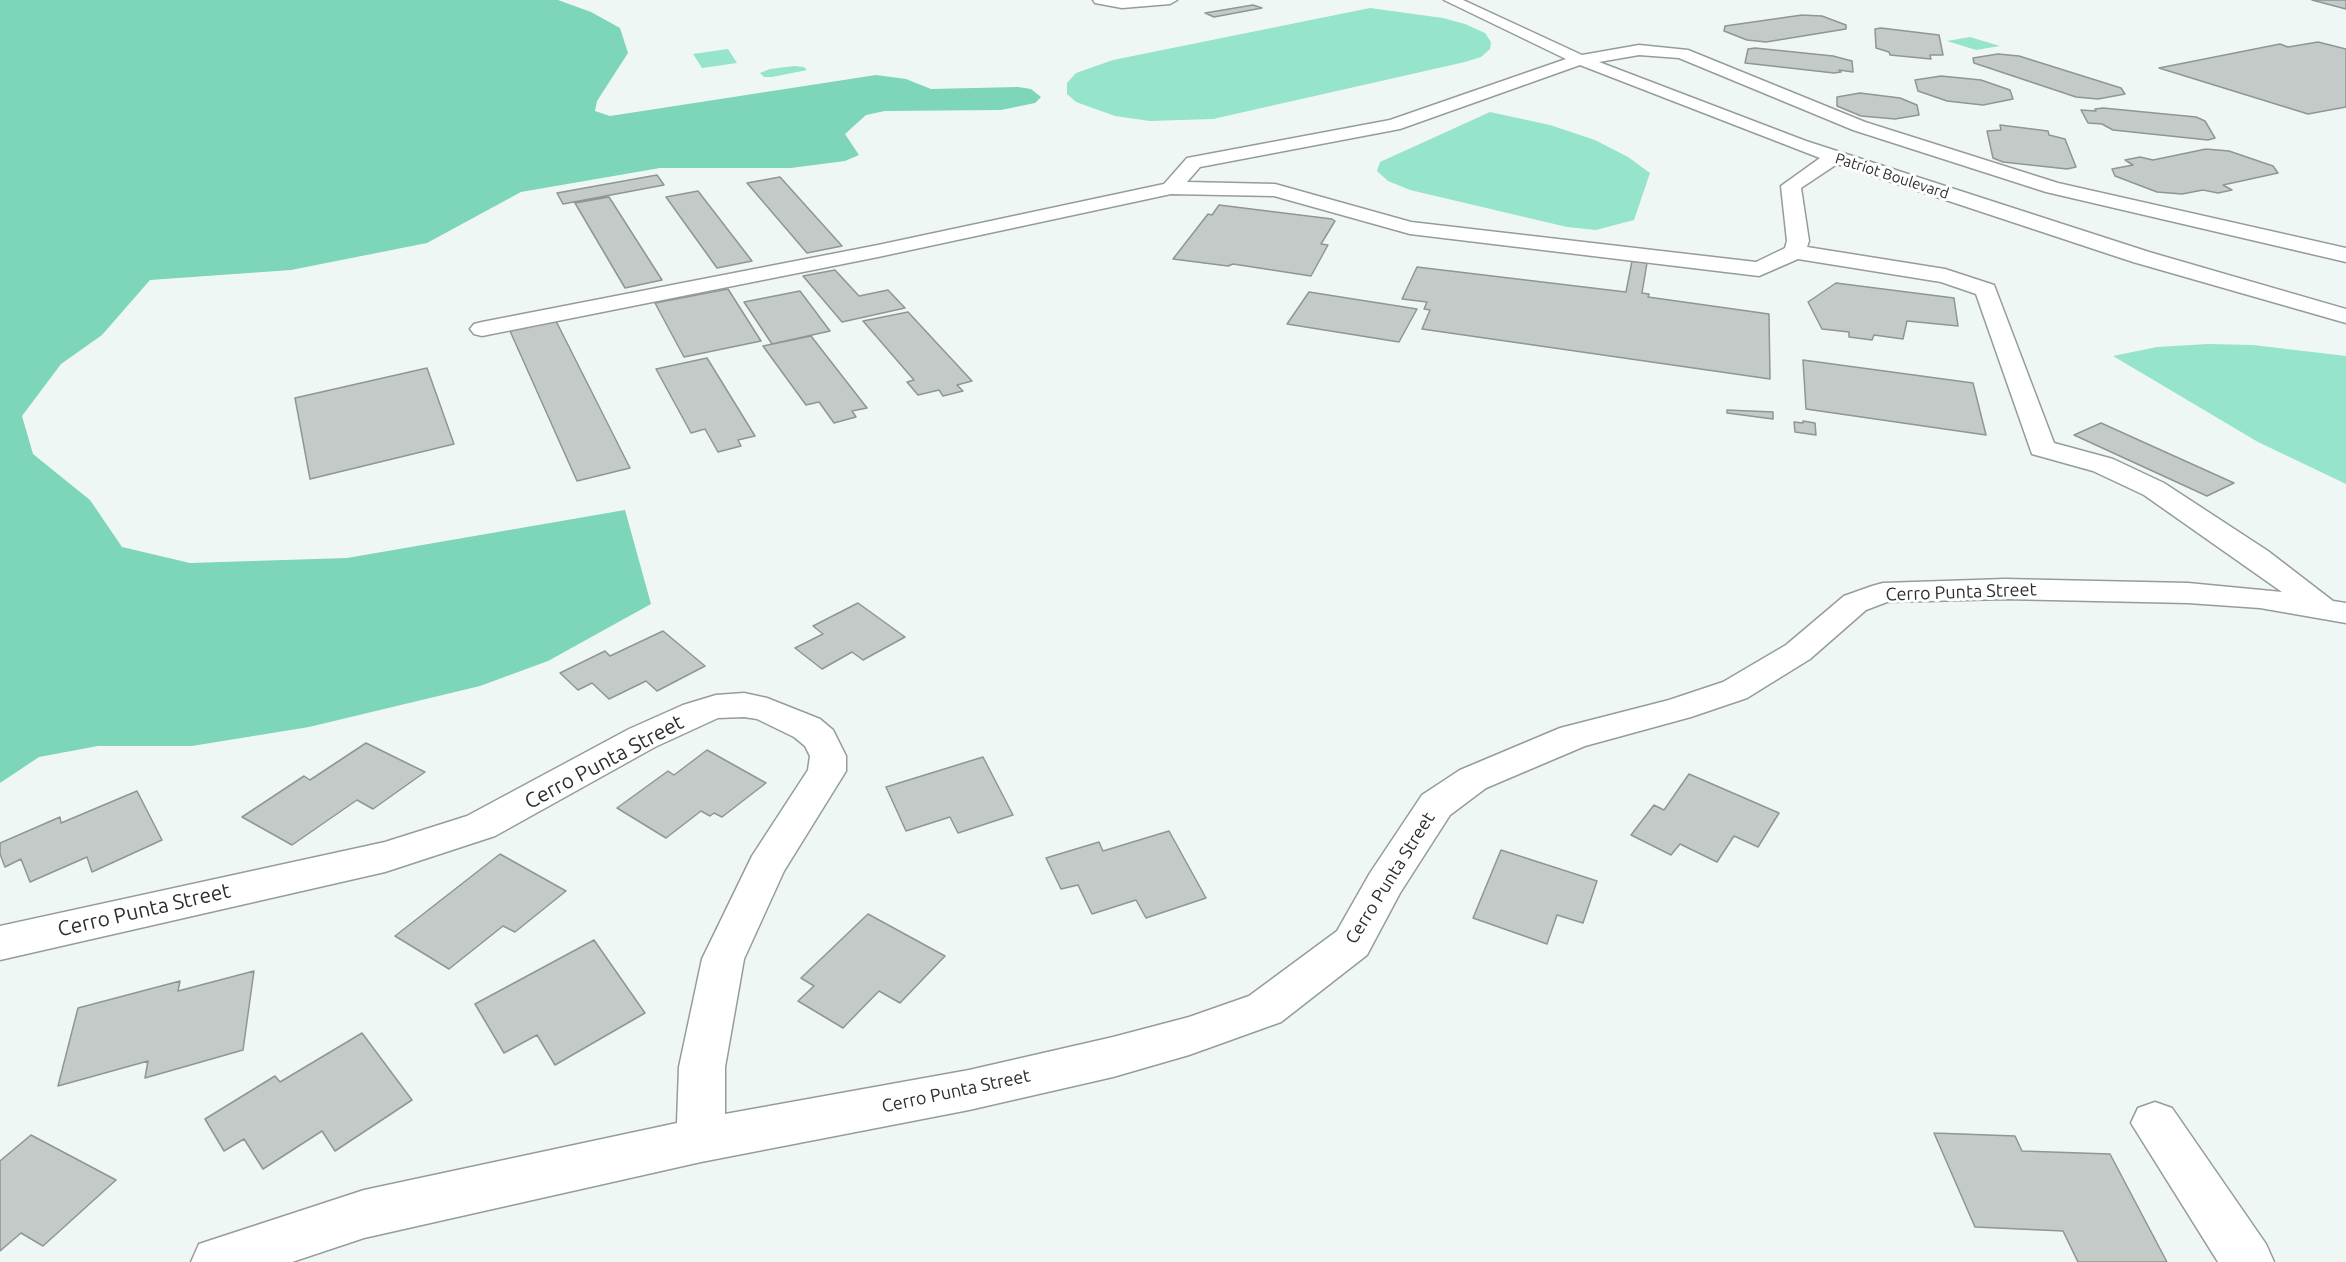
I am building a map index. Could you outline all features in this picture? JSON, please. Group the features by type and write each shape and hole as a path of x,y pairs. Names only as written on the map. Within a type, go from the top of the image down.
{"street":[{"path":"1100,0 1122,4 1170,0"},
{"path":"1456,2 1490,1"},
{"name":"Patriot Boulevard","path":"1456,2 1580,60 1833,157 2141,257 2346,316"},
{"path":"1172,188 1194,162 1394,125 1580,60 1639,50 1682,53 1859,126 2053,188 2346,255"},
{"path":"1273,175 1303,142"},
{"path":"1795,252 1798,241 1791,186 1833,157"},
{"path":"482,329 878,251 1172,188 1273,175 1410,228 1759,269 1795,252 1945,276 1986,290 2042,448 2103,465 2154,489 2335,611"},
{"name":"Cerro Punta Street","path":"217,1262 364,1214 701,1140 969,1090 1113,1057 1188,1036 1265,1009 1352,943 1390,875 1436,805 1473,779 1573,737 1679,710 1735,690 1798,652 1855,603 1882,593 2005,589 2188,593 2260,598 2335,611"},
{"name":"Cerro Punta Street","path":"0,943 384,857 431,843 490,821 642,738 696,713 716,707 744,705 766,710 807,728 820,739 828,756 827,771 766,867 723,959 702,1067 701,1140"},
{"path":"2155,1123 2248,1262"}],"green space":[{"path":"0,0 558,0 591,12 620,28 628,53 597,101 595,111 610,116 876,75 906,79 931,89 1018,87 1031,89 1041,97 1035,103 1001,110 885,111 866,115 845,134 859,155 845,161 791,168 660,168 521,192 427,243 291,270 150,280 102,335 61,364 22,416 33,454 90,500 122,547 190,563 347,558 625,510 651,604 548,661 480,686 309,727 192,746 98,746 39,757 0,783"},
{"path":"1370,8 1443,18 1465,24 1485,33 1491,42 1490,49 1481,57 1465,62 1213,119 1150,121 1115,116 1076,102 1067,94 1067,83 1076,73 1113,60"},
{"path":"1970,37 2000,46 1976,50 1947,41"},
{"path":"728,49 737,63 702,68 693,54"},
{"path":"804,67 807,70 772,77 764,77 760,73 770,69"},
{"path":"1490,112 1550,125 1595,140 1628,157 1650,173 1634,220 1596,230 1567,227 1410,190 1388,181 1377,171 1380,162"},
{"path":"2208,344 2253,345 2346,356 2346,484 2258,442 2113,356 2157,347"}],"building":[{"path":"2312,0 2346,0 2346,9"},
{"path":"1253,5 1262,8 1214,17 1205,13"},
{"path":"1802,15 1822,16 1846,25 1846,29 1766,42 1747,40 1724,31 1725,26"},
{"path":"1875,29 1939,35 1943,55 1930,55 1931,59 1890,55 1889,52 1876,48"},
{"path":"2318,42 2346,49 2346,107 2308,114 2159,68 2280,44 2288,47"},
{"path":"1748,49 1833,56 1852,61 1853,72 1839,70 1841,72 1834,73 1745,63"},
{"path":"1998,54 2019,56 2121,88 2125,94 2098,99 2076,97 1974,63 1973,58"},
{"path":"1941,76 1981,80 2010,90 2013,99 1983,105 1947,101 1918,91 1915,80"},
{"path":"1860,93 1900,98 1917,105 1919,115 1895,119 1861,116 1837,106 1837,97"},
{"path":"2095,109 2196,117 2205,121 2215,138 2208,140 2113,130 2102,124 2088,123 2081,110 2096,111"},
{"path":"2000,125 2048,131 2049,135 2065,139 2076,167 2067,169 2003,162 1993,158 1987,131 2001,130"},
{"path":"2206,149 2229,151 2273,166 2278,173 2223,185 2232,190 2218,193 2203,190 2182,194 2157,192 2115,176 2112,169 2133,165 2125,160 2140,157 2153,160"},
{"path":"657,175 664,185 563,204 557,193"},
{"path":"780,177 842,246 807,253 747,183"},
{"path":"698,191 752,261 717,268 666,197"},
{"path":"609,197 662,280 625,288 575,203"},
{"path":"1219,205 1335,221 1321,244 1328,245 1311,276 1233,264 1228,266 1173,259 1208,214 1212,215"},
{"path":"1632,261 1647,263 1642,293 1649,294 1648,297 1769,314 1770,379 1422,329 1430,310 1424,309 1427,302 1402,299 1417,267 1626,292"},
{"path":"835,270 859,296 888,290 905,308 842,322 803,276"},
{"path":"1836,283 1954,298 1958,326 1907,321 1903,339 1874,335 1872,340 1849,337 1849,332 1822,329 1808,302"},
{"path":"728,289 761,341 684,357 655,303"},
{"path":"800,291 830,331 772,344 744,302"},
{"path":"1309,292 1417,309 1399,342 1287,324"},
{"path":"908,312 972,381 957,385 963,391 943,396 939,390 918,395 907,382 914,380 863,321"},
{"path":"556,321 630,468 577,481 510,331"},
{"path":"811,336 867,408 852,411 856,417 834,423 819,402 806,405 763,346"},
{"path":"707,358 755,436 738,440 741,446 718,452 705,429 691,433 656,369"},
{"path":"1803,360 1973,383 1986,435 1806,409"},
{"path":"427,368 454,444 310,479 295,398"},
{"path":"1727,410 1773,412 1773,419 1727,413"},
{"path":"1803,421 1815,423 1816,435 1795,432 1794,422 1803,423"},
{"path":"2101,423 2234,483 2207,496 2074,435"},
{"path":"858,603 905,637 863,660 852,652 822,669 795,648 823,634 813,626"},
{"path":"663,631 705,666 657,691 646,681 609,699 592,683 578,690 560,673 605,651 610,656"},
{"path":"366,743 425,772 373,809 357,800 292,845 242,817 304,776 310,780"},
{"path":"707,750 766,783 722,817 714,813 710,816 701,811 666,838 617,808 668,771 674,775"},
{"path":"983,757 1013,815 958,833 950,817 906,831 886,787"},
{"path":"1689,774 1779,813 1758,847 1734,836 1717,862 1680,844 1671,855 1631,835 1654,805 1664,810"},
{"path":"137,791 162,840 92,872 87,857 30,882 21,859 5,867 0,854 0,843 60,817 61,823"},
{"path":"1169,831 1206,898 1146,918 1136,900 1092,914 1078,885 1061,889 1046,858 1099,842 1103,851"},
{"path":"1501,850 1597,881 1583,923 1557,915 1547,944 1473,918"},
{"path":"500,854 566,891 515,932 503,926 449,969 395,936"},
{"path":"868,914 945,956 900,1003 879,991 843,1028 798,1001 814,986 801,978"},
{"path":"594,940 645,1013 555,1065 537,1035 504,1053 475,1004"},
{"path":"254,971 243,1050 145,1078 148,1061 58,1086 78,1008 180,981 178,991"},
{"path":"362,1033 412,1100 335,1151 322,1131 263,1169 244,1139 224,1151 205,1119 275,1076 280,1082"},
{"path":"1934,1133 2015,1136 2022,1151 2110,1154 2167,1262 2078,1262 2063,1231 1975,1227"},
{"path":"31,1135 116,1180 43,1246 21,1233 0,1251 0,1161"}]}
